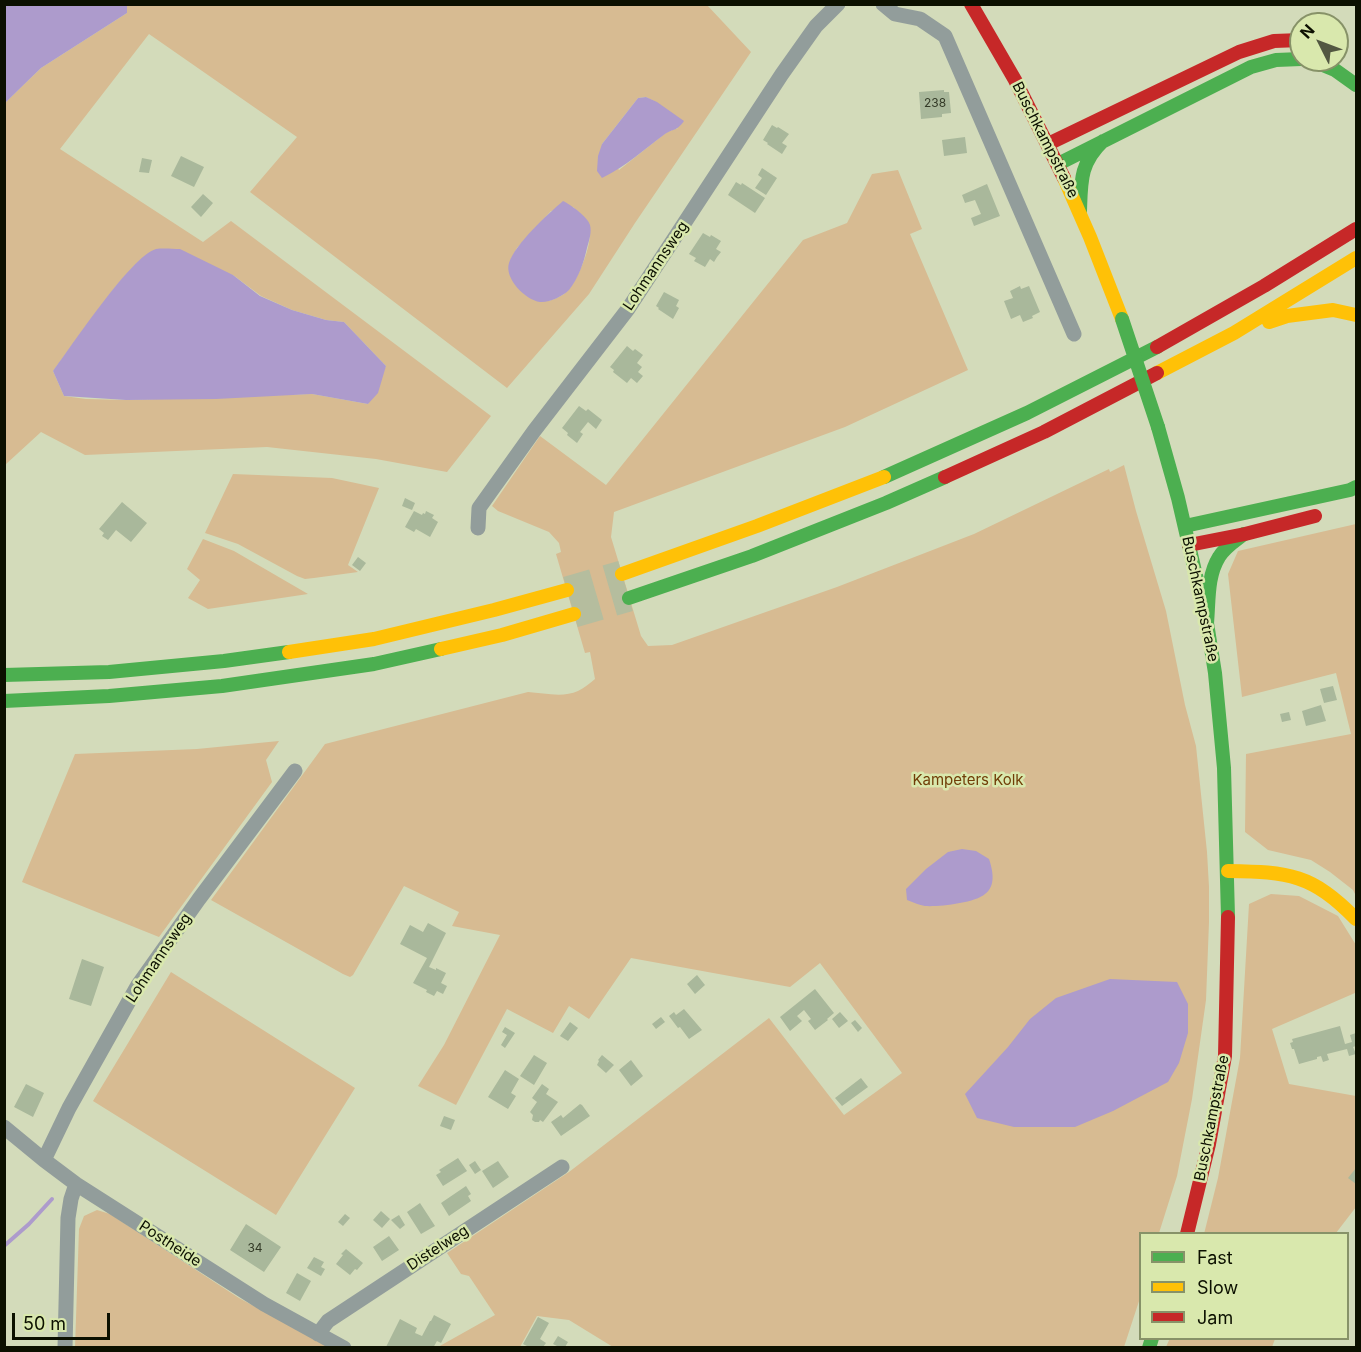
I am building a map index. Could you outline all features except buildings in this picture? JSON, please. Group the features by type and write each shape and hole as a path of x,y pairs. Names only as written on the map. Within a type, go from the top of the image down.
{"main road":[{"name":"Buschkampstraße","path":"971,4 1013,77 1058,164 1080,211 1122,319 1158,427 1185,526 1207,623 1215,673 1224,768 1228,871 1225,1056 1209,1144 1187,1232"},
{"path":"1048,144 1239,52 1274,41 1289,40"},
{"path":"1058,164 1251,67 1272,60 1289,58"},
{"path":"1338,72 1356,85"},
{"path":"1080,211 1086,163 1091,153 1104,140"},
{"path":"1213,316 1244,285 1333,233 1356,214"},
{"path":"622,574 762,525 978,437 1097,379 1213,316 1356,230"},
{"path":"629,598 752,556 886,503 1044,432 1234,333 1356,258"},
{"path":"1234,333 1287,316 1310,312 1333,310 1356,315"},
{"path":"1185,526 1356,487"},
{"path":"1189,545 1245,534 1323,514"},
{"path":"1207,623 1213,571 1219,557 1245,534"},
{"path":"4,675 109,672 224,661 374,639 567,590"},
{"path":"4,700 109,696 222,686 374,664 502,635 574,614"},
{"path":"1228,871 1272,873 1306,879 1334,896 1356,920"}],"street":[{"name":"Lohmannsweg","path":"478,528 479,508 534,431 628,309 782,74 816,26 838,4"},
{"path":"883,4 895,14 920,19 945,36 1074,333"},
{"name":"Lohmannsweg","path":"44,1160 69,1108 138,985 295,771"},
{"name":"Postheide","path":"4,1127 76,1184 264,1304 344,1347"},
{"name":"Distelweg","path":"318,1334 328,1321 562,1167"},
{"path":"65,1347 68,1218 76,1184"}],"green space":[{"path":"127,5 707,5 751,52 589,294 507,388 250,192 297,137 149,34 60,149 203,242 231,221 491,416 447,472 376,459 267,447 85,455 41,432 5,465 5,103 41,68 127,13","holes":["646,97 658,103 678,128 667,132 619,170 602,144 638,98","573,207 589,225 590,239 582,266 574,282 566,293 549,301 510,261 517,248 551,211","140,260 233,275 261,296 292,310 326,320 344,322 386,366 368,404 312,394 126,400 64,396 53,371 116,286"]},
{"name":"Kampeters Kolk","path":"898,170 922,229 910,234 968,370 845,427 614,512 611,537 641,636 648,646 672,645 837,587 974,534 1109,469 1110,472 1124,465 1166,611 1185,705 1196,746 1207,852 1209,922 1206,1000 1192,1099 1177,1176 1159,1232 1139,1232 1139,1301 1124,1347 613,1347 569,1320 537,1316 520,1347 438,1347 495,1315 469,1276 461,1274 447,1253 569,1172 769,1018 844,1115 902,1073 820,963 790,987 631,958 589,1019 569,1006 553,1033 507,1009 456,1105 418,1086 444,1045 500,935 452,926 459,912 404,886 350,977 211,900 325,744 528,692 572,693 595,679 590,652 585,653 556,554 561,552 559,543 549,532 498,511 492,506 540,436 606,485 803,240 847,223 872,174"},
{"path":"233,474 332,478 379,488 348,565 358,572 305,579 238,544 205,533"},
{"path":"1356,524 1356,896 1353,890 1311,860 1268,850 1245,832 1246,754 1351,734 1336,673 1242,697 1228,574 1238,551"},
{"path":"203,539 234,551 308,594 208,609 188,598 200,580 187,569"},
{"path":"279,741 266,760 272,782 159,937 22,882 75,754 197,749"},
{"path":"1271,894 1299,896 1338,916 1356,945 1356,996 1355,993 1272,1029 1289,1084 1356,1096 1356,1207 1337,1232 1204,1232 1218,1178 1240,1058 1249,904"},
{"path":"171,972 355,1088 276,1215 93,1101"},
{"path":"97,1210 110,1214 239,1298 330,1347 75,1348 79,1229 84,1216"},
{"path":"1169,1340 1275,1340 1272,1347 1166,1347"}],"shaded area":[{"path":"5,4 127,5 127,13 41,68 5,103"},
{"path":"646,97 684,121 627,163 602,178 597,171 602,144 638,98"},
{"path":"563,201 586,218 591,231 580,270 569,290 556,299 540,302 528,297 517,287 508,269 509,263 525,238"},
{"path":"156,249 180,249 233,275 260,296 292,310 326,320 344,322 386,366 378,393 368,404 312,394 216,399 126,400 64,396 53,371 117,284 145,255"},
{"path":"962,849 976,851 989,859 992,883 985,894 965,902 938,906 925,906 907,900 906,889 926,869 948,852"},
{"path":"1110,979 1177,982 1188,1004 1188,1033 1179,1063 1168,1082 1113,1111 1075,1127 1014,1127 977,1118 965,1094 1030,1019 1056,998"}],"waterway":[{"path":"4,1246 52,1199"}],"tunnel":[{"path":"567,590 622,574"},
{"path":"574,614 629,598"}],"traffic: fast":[{"path":"1058,164 1251,67 1276,60 1289,59"},
{"path":"1338,72 1356,85"},
{"path":"1080,211 1083,173 1090,157 1103,141"},
{"path":"1122,319 1158,427"},
{"path":"884,477 1027,413 1157,347"},
{"path":"1158,427 1178,498 1207,623 1215,673 1224,768 1228,917"},
{"path":"629,598 752,556 945,477"},
{"path":"1185,526 1356,487"},
{"path":"1207,623 1209,589 1215,564 1224,550 1244,534"},
{"path":"4,701 109,696 222,686 374,664 441,649"},
{"path":"4,675 109,672 289,652"},
{"path":"1149,1348 1151,1340"}],"traffic: slow":[{"path":"1064,178 1122,319"},
{"path":"1157,373 1234,333 1356,258"},
{"path":"1269,322 1287,316 1333,310 1356,315"},
{"path":"622,574 757,526 884,477"},
{"path":"289,652 374,639 567,590"},
{"path":"441,649 502,635 574,614"},
{"path":"1228,871 1268,873 1298,878 1326,893 1356,919"}],"traffic: jam":[{"path":"971,4 1015,80 1064,178"},
{"path":"1048,144 1239,52 1274,41 1289,40"},
{"path":"1157,347 1264,286 1356,229"},
{"path":"945,477 1044,432 1157,373"},
{"path":"1189,545 1245,534 1315,516"},
{"path":"1187,1232 1209,1144 1225,1056 1228,917"}]}
